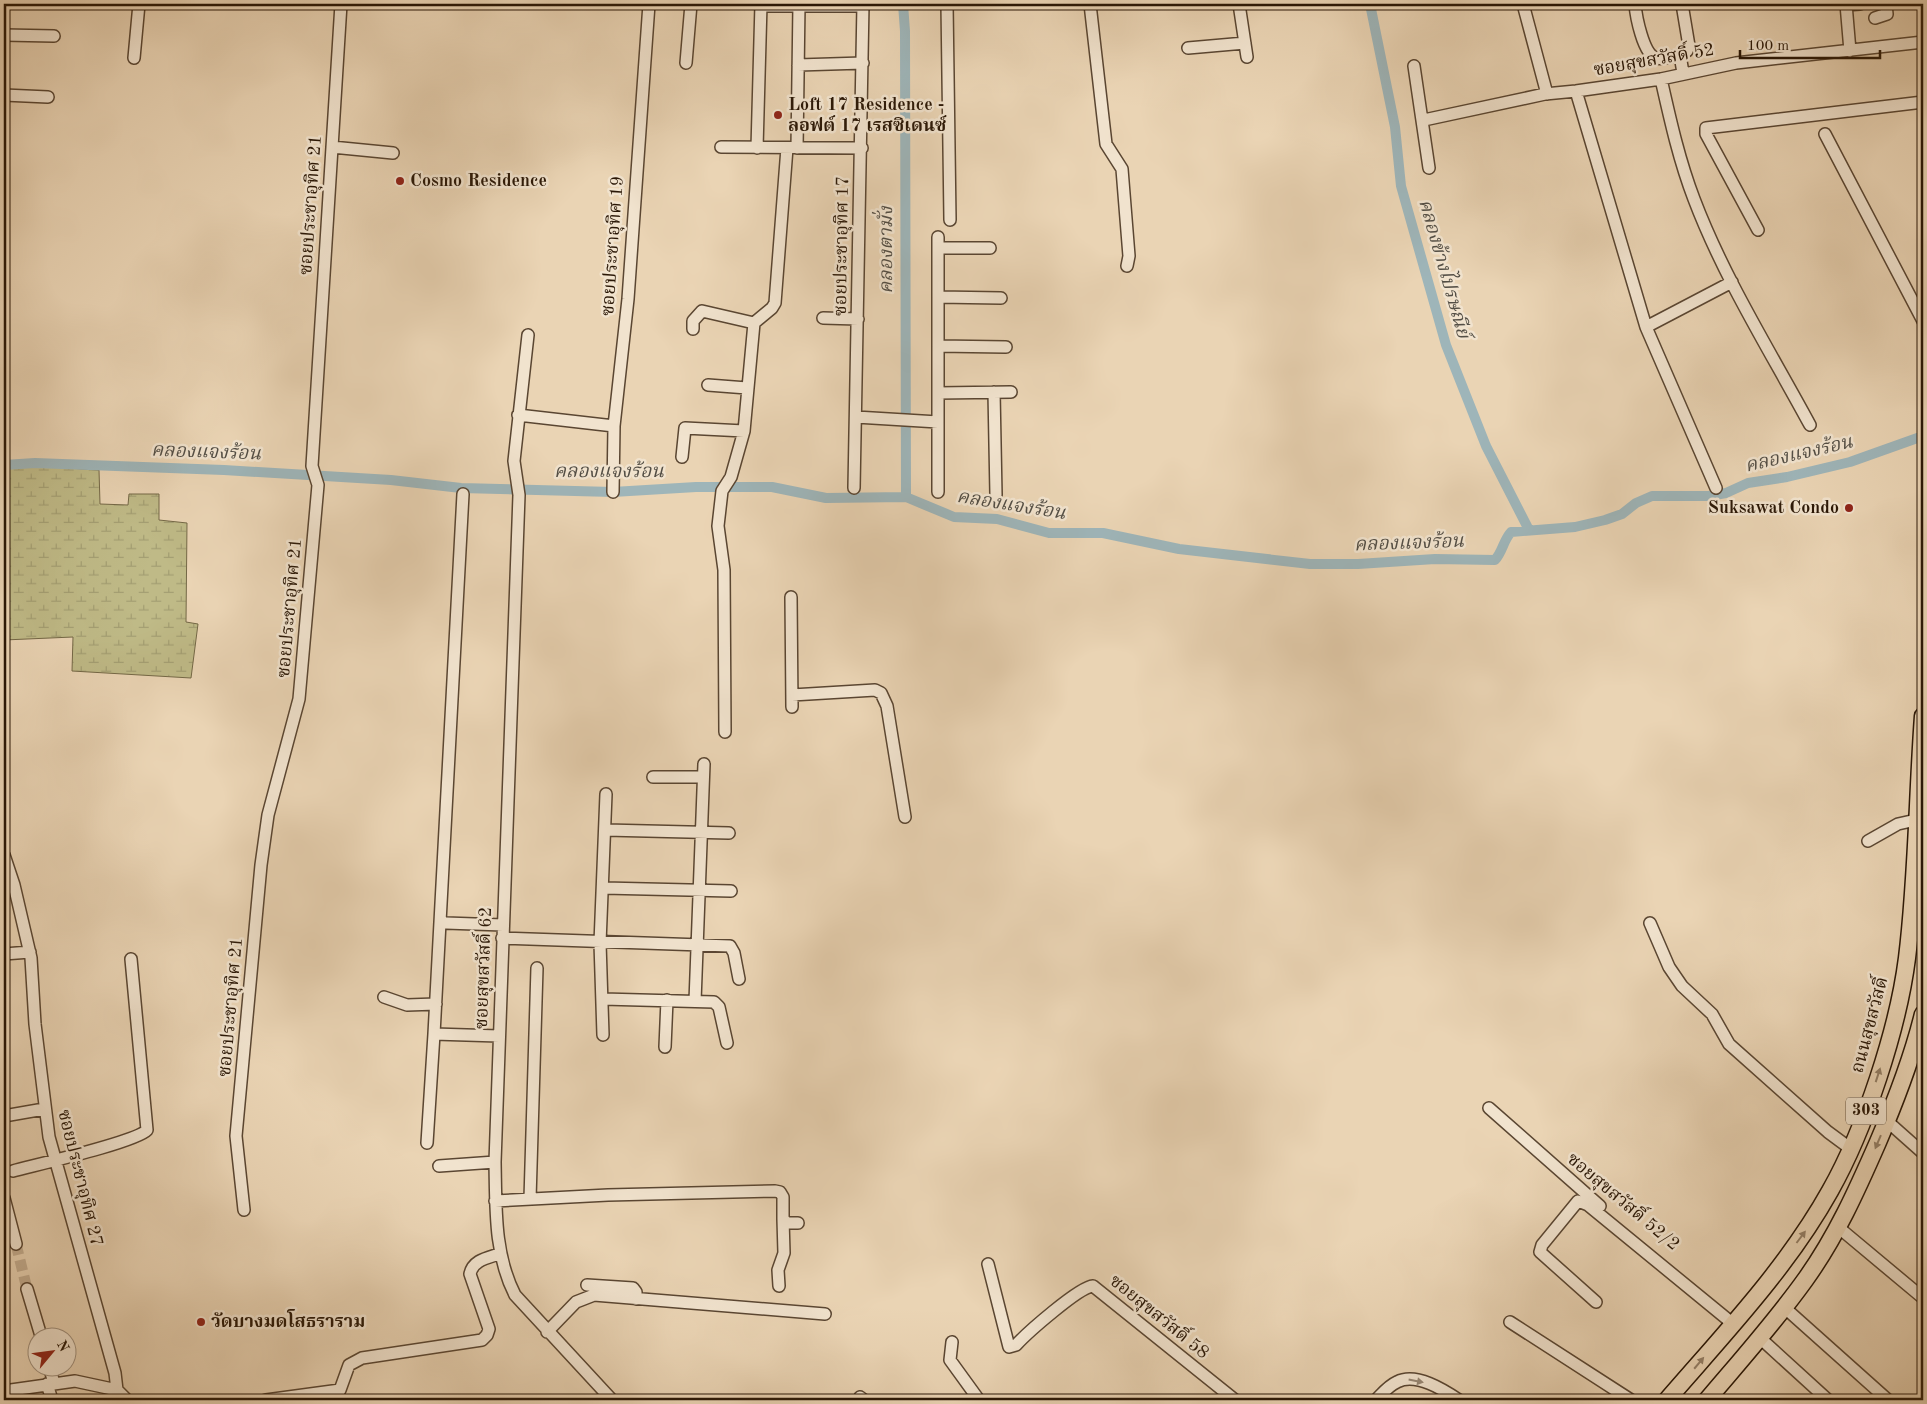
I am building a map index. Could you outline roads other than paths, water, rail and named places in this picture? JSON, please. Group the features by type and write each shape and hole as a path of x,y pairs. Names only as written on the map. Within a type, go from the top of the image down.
{"main road":[{"name":"ถนนสุขสวัสดิ์","path":"1667,1400 1734,1321 1810,1225 1851,1149 1877,1076 1899,999 1907,959 1923,716"},
{"name":"303","path":"1707,1400 1785,1308 1823,1253 1838,1227 1859,1186 1887,1121 1914,1050 1923,1014"}],"street":[{"path":"134,58 139,4"},
{"name":"ซอยประชาอุทิศ 21","path":"244,1210 236,1136 261,865 268,815 299,699 318,485 312,466 341,4"},
{"name":"ซอยประชาอุทิศ 19","path":"613,492 614,426 628,299 649,4"},
{"path":"686,63 690,4"},
{"path":"947,4 950,220"},
{"path":"1090,4 1106,144 1122,169 1129,256 1127,266"},
{"path":"1239,4 1247,57"},
{"path":"1523,4 1547,94"},
{"path":"1635,4 1639,28 1650,54 1659,58 1680,55 1689,46 1682,4"},
{"path":"1850,50 1846,4 1860,4"},
{"path":"1875,18 1887,14 1886,4"},
{"path":"757,148 761,5 863,5"},
{"path":"725,732 724,570 718,526 722,491 730,477 744,431 754,323 772,308 774,303 792,148 798,65 799,5"},
{"name":"ซอยประชาอุทิศ 17","path":"854,488 862,148 863,5"},
{"path":"4,35 54,36"},
{"name":"ซอยสุขสวัสดิ์ 52","path":"1424,120 1547,94 1576,92 1661,79 1736,63 1923,42"},
{"path":"1188,48 1245,43"},
{"path":"1680,55 1683,73"},
{"path":"798,65 863,63"},
{"path":"1414,66 1424,120 1429,168"},
{"path":"1661,79 1676,145 1689,185 1732,282 1810,425"},
{"path":"1576,92 1646,327 1716,488"},
{"path":"4,95 48,97"},
{"path":"1758,230 1706,134 1706,128 1923,102"},
{"path":"1825,134 1922,315"},
{"path":"332,147 393,152"},
{"path":"721,147 862,148"},
{"path":"938,492 938,242 990,248"},
{"path":"1646,327 1732,282"},
{"path":"938,297 1001,298"},
{"path":"693,330 693,321 702,311 754,323"},
{"path":"823,318 858,319"},
{"name":"ซอยสุขสวัสดิ์ 62","path":"528,335 514,461 519,495 494,1162 495,1201 500,1254 505,1276 514,1295 612,1400"},
{"path":"938,346 1006,347"},
{"path":"708,385 747,388"},
{"path":"994,392 996,495"},
{"path":"938,393 1011,392"},
{"path":"518,416 614,426"},
{"path":"856,417 938,422"},
{"path":"682,457 684,432 689,427 744,431"},
{"path":"427,1143 463,494"},
{"path":"791,597 792,707"},
{"path":"792,695 875,690 880,693 887,706 904,817"},
{"path":"695,1001 704,764"},
{"path":"653,777 703,777"},
{"path":"603,1035 604,998 600,943 604,888 606,794"},
{"path":"1868,842 1898,824 1916,820"},
{"path":"606,830 729,833"},
{"name":"ซอยประชาอุทิศ 27","path":"4,855 14,886 30,952 44,1109 55,1160 115,1373 116,1390"},
{"path":"604,888 731,891"},
{"path":"446,922 503,925"},
{"path":"1650,923 1669,967 1682,986 1712,1014 1729,1044 1821,1126 1851,1149"},
{"path":"502,938 600,943 730,946 734,953 739,979"},
{"path":"4,954 30,952"},
{"path":"13,1171 98,1149 140,1135 147,1130 132,959"},
{"path":"530,1199 537,968"},
{"path":"384,997 407,1005 436,1004"},
{"path":"604,998 717,1003 727,1044"},
{"path":"665,1047 667,1000"},
{"path":"434,1034 499,1036"},
{"name":"ซอยสุขสวัสดิ์ 52/2","path":"1489,1108 1734,1321"},
{"path":"4,1116 44,1109"},
{"path":"1887,1121 1923,1153"},
{"path":"440,1166 494,1162"},
{"path":"495,1201 775,1190 780,1192 783,1197 784,1253 778,1270 779,1286"},
{"path":"4,1198 16,1244"},
{"path":"1596,1302 1540,1252 1542,1245 1578,1201 1588,1205 1734,1321"},
{"path":"783,1219 787,1223 798,1224"},
{"path":"1838,1227 1923,1298"},
{"path":"266,1400 311,1398 340,1390 349,1365 362,1358 482,1340 488,1335 489,1329 470,1274 472,1267 478,1261 500,1254"},
{"name":"ซอยสุขสวัสดิ์ 58","path":"988,1264 1009,1347 1016,1345 1049,1315 1084,1289 1093,1286 1236,1400"},
{"path":"587,1285 633,1288 636,1292 636,1299"},
{"path":"28,1288 38,1326"},
{"path":"547,1332 576,1302 585,1297 594,1296 825,1314"},
{"path":"1785,1308 1888,1400"},
{"path":"1510,1322 1631,1400"},
{"path":"1760,1338 1828,1400"},
{"path":"952,1342 950,1360 979,1400"},
{"path":"50,1376 52,1400"},
{"path":"1376,1400 1398,1381 1407,1380 1432,1385 1459,1400"},
{"path":"4,1391 74,1381 116,1390 127,1400"}],"waterway":[{"name":"คลองตามั่ง","path":"903,4 905,31 906,497"},
{"name":"คลองข้างไปรษณีย์","path":"1370,4 1395,127 1401,186 1446,345 1486,446 1529,530"},
{"name":"คลองแจงร้อน","path":"4,465 35,463 224,470 391,480 461,488 613,492 696,487 772,487 826,498 906,497 954,517 997,519 1049,533 1103,533 1179,549 1310,564 1358,564 1435,559 1495,560 1511,532 1575,527 1605,520 1622,514 1636,503 1652,496 1709,496 1726,493 1748,483 1787,477 1850,462 1923,436"}],"tunnel":[{"path":"16,1244 27,1289"}],"place":[{"name":"Loft 17 Residence - ลอฟต์ 17 เรสซิเดนซ์","path":"778,115"},
{"name":"Cosmo Residence","path":"400,181"},
{"name":"Suksawat Condo","path":"1849,508"},
{"name":"วัดบางมดโสธราราม","path":"201,1322"}]}
